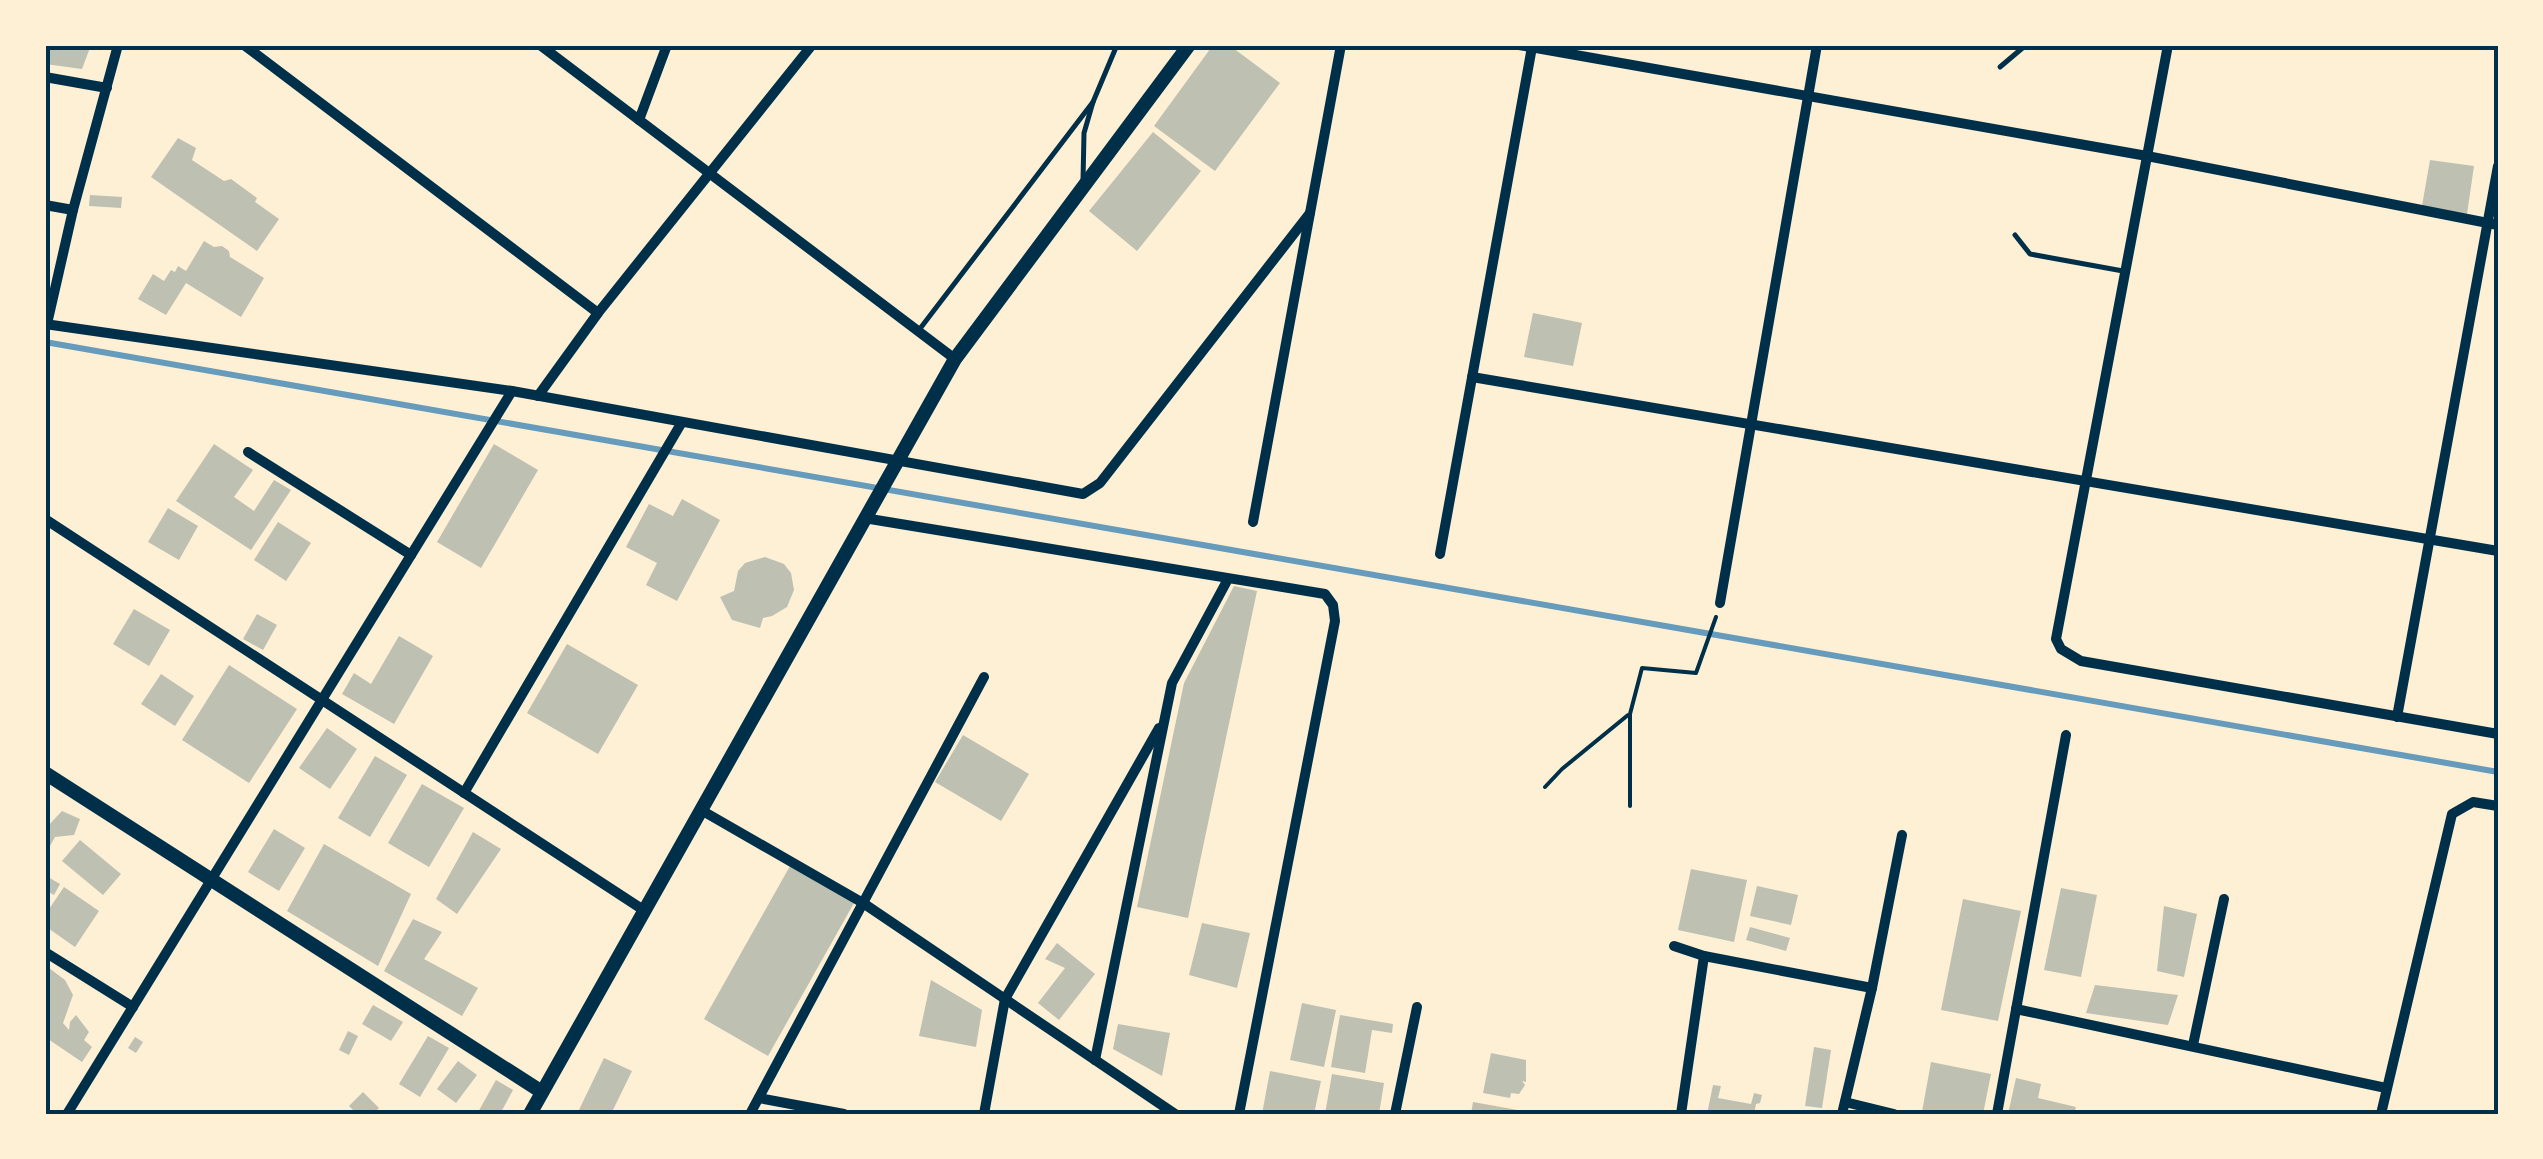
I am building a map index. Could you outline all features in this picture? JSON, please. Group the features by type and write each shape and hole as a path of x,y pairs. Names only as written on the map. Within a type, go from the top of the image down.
{"street":[{"path":"118,45 46,324 538,396 1083,494 1100,483 1310,213"},
{"path":"244,45 258,49 598,313"},
{"path":"540,45 955,359"},
{"path":"639,120 667,45"},
{"path":"538,396 598,313 812,45"},
{"path":"530,1114 955,359 1190,45"},
{"path":"1252,522 1341,45"},
{"path":"1720,603 1818,45"},
{"path":"2168,45 2056,639 2061,649 2082,661 2498,734"},
{"path":"1440,554 1526,46 1808,99 2147,156 2492,224"},
{"path":"45,77 107,88"},
{"path":"2398,717 2492,224 2498,166"},
{"path":"45,205 73,210"},
{"path":"2492,224 2498,237"},
{"path":"1472,376 2498,550"},
{"path":"67,1114 512,392"},
{"path":"464,793 682,422"},
{"path":"248,452 412,554"},
{"path":"866,514 1325,594 1334,605 1335,621 1238,1114"},
{"path":"45,519 645,911"},
{"path":"1095,1060 1172,683 1228,579"},
{"path":"750,1114 984,677"},
{"path":"984,1114 1005,999 1165,718"},
{"path":"1997,1114 2066,735"},
{"path":"45,773 542,1092"},
{"path":"2381,1114 2452,814 2473,802 2498,806"},
{"path":"701,810 863,902 1175,1114"},
{"path":"1894,1114 1843,1108 1902,835"},
{"path":"2194,1045 2224,899"},
{"path":"1674,946 1704,956 1872,988"},
{"path":"45,952 133,1007"},
{"path":"1681,1114 1704,956"},
{"path":"1395,1114 1416,1008"},
{"path":"2016,1009 2386,1088"},
{"path":"759,1098 844,1114"}],"lane":[{"path":"1083,187 1084,133 1117,45"},
{"path":"2000,68 2026,45"},
{"path":"918,331 1093,102"},
{"path":"2015,235 2030,254 2126,271"}],"path":[{"path":"1630,806 1630,714 1642,668 1696,674 1720,603"},
{"path":"1545,787 1562,768 1630,714"}],"building":[{"path":"45,45 91,45 82,69 45,64"},
{"path":"1213,45 1229,45 1280,83 1215,171 1154,126"},
{"path":"1153,132 1201,171 1137,251 1089,211"},
{"path":"178,138 196,148 192,160 224,181 231,179 279,219 257,251 151,177"},
{"path":"2430,160 2474,166 2467,214 2422,206"},
{"path":"90,195 122,197 121,208 89,206"},
{"path":"204,241 214,247 222,246 230,257 264,278 241,317 186,283 166,315 138,299 153,274 164,281 178,266 186,271"},
{"path":"1533,313 1582,323 1573,366 1524,357"},
{"path":"214,444 253,470 234,497 254,511 274,480 291,490 251,550 176,501"},
{"path":"494,444 538,470 481,568 437,542"},
{"path":"682,499 720,520 677,601 646,585 657,563 626,547 649,504 673,516"},
{"path":"168,508 198,526 179,560 148,542"},
{"path":"278,522 311,543 286,581 254,560"},
{"path":"765,557 784,564 791,573 794,590 787,607 763,618 760,628 732,620 720,597 734,591 738,571 745,563"},
{"path":"1234,586 1257,591 1188,918 1137,907 1184,683"},
{"path":"134,609 170,630 149,666 113,644"},
{"path":"257,614 277,625 263,650 243,639"},
{"path":"399,636 433,656 394,724 342,694 354,673 371,684"},
{"path":"567,644 638,685 598,754 527,713"},
{"path":"229,665 297,709 249,783 182,740"},
{"path":"161,674 194,696 175,726 141,704"},
{"path":"327,728 357,749 330,789 299,768"},
{"path":"963,735 1029,774 1001,821 935,782"},
{"path":"375,756 407,775 370,837 338,818"},
{"path":"422,784 464,808 429,867 388,843"},
{"path":"62,811 80,819 74,835 55,837 45,855 45,825"},
{"path":"274,829 305,848 279,891 248,872"},
{"path":"473,832 501,849 457,914 436,899"},
{"path":"80,840 121,874 103,895 62,861"},
{"path":"324,844 411,894 378,966 287,911"},
{"path":"790,866 854,903 768,1056 704,1019"},
{"path":"1691,869 1747,880 1734,942 1678,930"},
{"path":"48,877 60,884 54,895 45,890"},
{"path":"1757,886 1798,895 1791,925 1750,916"},
{"path":"64,887 99,911 75,947 45,926 45,915"},
{"path":"2061,888 2097,895 2081,977 2044,970"},
{"path":"1963,899 2021,911 1998,1021 1941,1010"},
{"path":"2164,906 2197,914 2184,977 2157,971"},
{"path":"413,919 442,932 424,959 478,988 462,1016 384,971"},
{"path":"1202,923 1250,933 1237,988 1189,975"},
{"path":"1750,927 1790,938 1786,951 1746,940"},
{"path":"1057,943 1095,974 1059,1020 1038,1003 1065,968 1045,959"},
{"path":"45,965 65,980 73,995 63,1023 69,1030 76,1015 89,1032 84,1040 92,1047 82,1062 45,1037"},
{"path":"931,980 982,1010 976,1047 919,1036"},
{"path":"2095,985 2178,995 2168,1025 2086,1013"},
{"path":"1302,1003 1336,1010 1324,1067 1290,1060"},
{"path":"373,1005 403,1022 391,1041 362,1024"},
{"path":"1340,1015 1393,1024 1392,1033 1372,1030 1365,1073 1331,1067"},
{"path":"1118,1024 1170,1033 1162,1076 1113,1049"},
{"path":"348,1031 358,1036 349,1055 339,1050"},
{"path":"428,1036 449,1048 420,1097 399,1084"},
{"path":"135,1037 143,1042 136,1053 128,1048"},
{"path":"1814,1047 1831,1050 1822,1108 1805,1106"},
{"path":"1491,1053 1526,1060 1526,1082 1522,1081 1525,1085 1519,1094 1511,1093 1510,1098 1483,1093"},
{"path":"604,1058 632,1071 611,1114 577,1114"},
{"path":"458,1061 477,1075 456,1103 437,1089"},
{"path":"1931,1062 1991,1074 1983,1114 1922,1112"},
{"path":"1270,1071 1321,1081 1314,1114 1262,1114"},
{"path":"1332,1074 1384,1083 1379,1114 1325,1114"},
{"path":"2016,1078 2041,1084 2038,1098 2076,1107 2074,1114 2008,1114"},
{"path":"496,1080 513,1090 500,1114 477,1114"},
{"path":"1713,1085 1721,1086 1718,1098 1751,1104 1754,1093 1762,1095 1760,1103 1756,1104 1754,1114 1707,1114"},
{"path":"363,1092 379,1108 373,1114 357,1114 349,1106"},
{"path":"1473,1102 1529,1112 1529,1114 1471,1114"}],"waterway":[{"path":"45,342 2498,772"}]}
